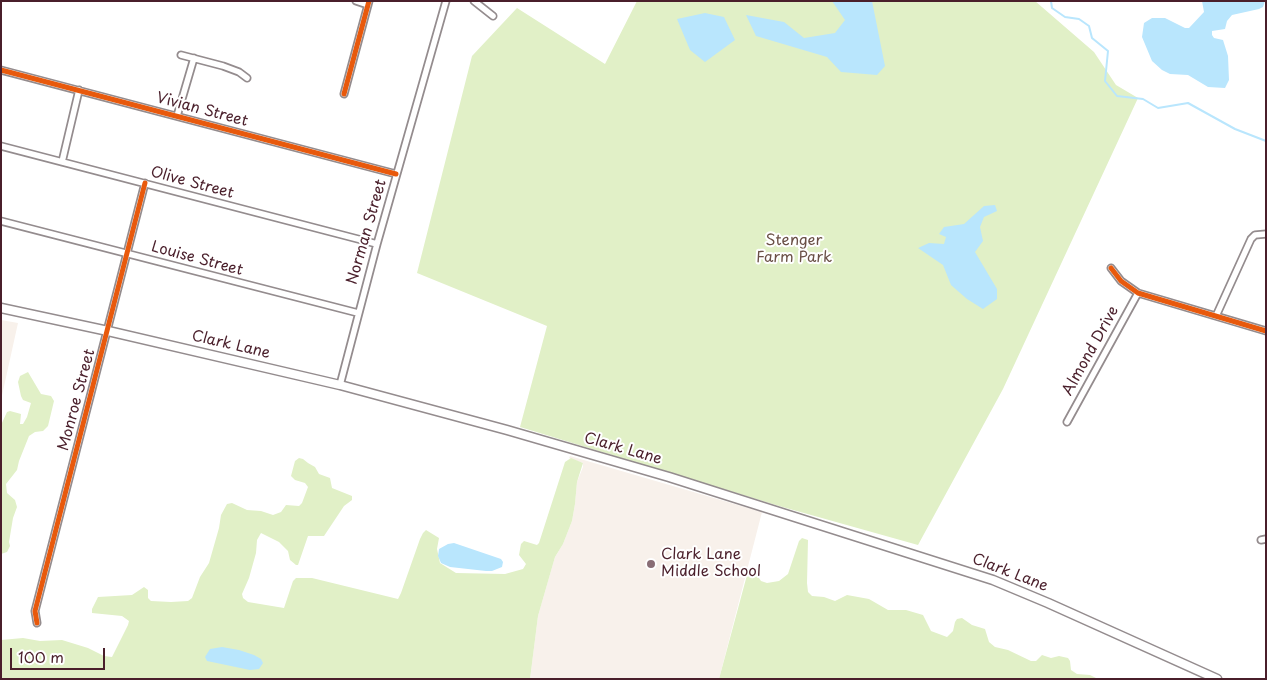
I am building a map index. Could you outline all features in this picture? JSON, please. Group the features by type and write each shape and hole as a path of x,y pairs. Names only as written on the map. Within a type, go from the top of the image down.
{"main road":[{"name":"Clark Lane","path":"1,308 340,385 661,474 977,574 1048,603 1217,679"}],"street":[{"path":"344,94 369,3 356,1"},
{"name":"Norman Street","path":"340,385 396,174 446,1"},
{"path":"474,1 493,16"},
{"path":"182,55 235,71 247,78"},
{"path":"177,116 194,58"},
{"name":"Vivian Street","path":"1,70 396,174"},
{"path":"62,162 79,90"},
{"name":"Olive Street","path":"1,146 377,244"},
{"name":"Monroe Street","path":"37,623 35,611 145,183"},
{"name":"Louise Street","path":"1,221 358,313"},
{"path":"1216,316 1251,238 1255,235 1266,234"},
{"path":"1111,268 1121,281 1138,293 1266,331"},
{"name":"Almond Drive","path":"1067,422 1138,293"}],"shaded area":[{"path":"1,320 18,323 1,400"},
{"name":"Clark Lane Middle School","path":"570,456 762,512 719,679 530,679 538,616 555,557 563,544 572,521 577,482 583,467 583,463 569,458"}],"green space":[{"name":"Stenger Farm Park","path":"637,1 1035,1 1094,52 1116,85 1138,98 1003,389 918,545 779,506 520,427 547,326 417,273 472,56 517,8 605,64"},
{"path":"28,372 41,394 51,396 54,401 48,426 43,431 35,432 29,436 17,470 6,484 7,493 15,500 17,507 13,518 10,546 7,552 1,554 1,425 7,412 10,411 21,414 20,424 23,424 27,417 31,403 23,400 18,382 20,376"},
{"path":"299,458 315,467 319,474 330,478 332,488 352,496 352,500 344,506 324,536 308,536 298,565 290,560 288,551 279,542 261,533 257,540 256,553 249,578 242,594 243,598 248,602 284,608 293,581 296,578 312,578 398,599 420,539 426,530 439,538 437,549 440,563 456,573 505,574 523,569 526,564 519,555 521,544 524,541 537,545 539,543 565,462 571,458 583,463 577,482 572,521 563,544 555,557 538,616 530,679 1,679 1,640 23,638 40,641 62,640 88,648 104,656 112,657 129,621 122,616 92,613 98,597 132,595 144,587 148,590 148,598 151,601 188,601 192,598 200,577 209,563 221,515 227,504 232,503 247,510 261,511 273,515 281,512 286,505 299,506 302,503 308,487 305,483 295,480 291,476 295,461"},
{"path":"802,538 808,540 807,583 808,592 812,596 824,597 835,601 847,595 869,599 888,610 906,610 923,615 931,631 947,637 953,631 957,619 962,618 972,625 985,629 989,642 995,647 1008,650 1031,661 1036,661 1042,655 1051,658 1059,656 1068,658 1071,670 1077,674 1090,675 1098,679 719,679 747,575 757,575 761,581 767,583 779,581 788,574 799,541"}],"water":[{"path":"832,1 872,1 885,66 877,75 841,72 827,57 756,36 746,15 784,22 804,38 835,33 845,20"},
{"path":"1202,1 1265,1 1263,7 1259,9 1232,15 1227,21 1225,29 1212,31 1214,38 1223,40 1228,56 1229,80 1225,88 1208,87 1188,75 1170,74 1162,70 1152,61 1142,37 1144,23 1152,18 1165,18 1185,28 1189,28 1204,12"},
{"path":"705,13 724,17 735,40 705,62 690,50 677,19"},
{"path":"995,205 997,211 984,217 980,227 983,241 975,252 997,289 997,299 983,309 967,299 951,285 943,265 918,248 929,243 944,244 946,237 939,234 944,227 964,224 984,206"},
{"path":"454,543 501,559 503,562 502,567 486,571 450,567 441,563 438,556 439,549"},
{"path":"222,647 254,655 261,659 263,663 259,669 250,670 207,661 205,657 210,649"}],"waterway":[{"path":"1051,1 1052,8 1065,17 1079,19 1089,26 1092,38 1108,51 1105,81 1117,96 1143,99 1158,108 1188,103 1235,129 1266,141"}],"cycle path":[{"path":"344,94 369,1"},
{"path":"1,70 396,174"},
{"path":"37,623 35,611 145,183"},
{"path":"1111,268 1121,281 1138,293 1266,331"}],"place":[{"name":"Clark Lane Middle School","path":"651,564"}]}
